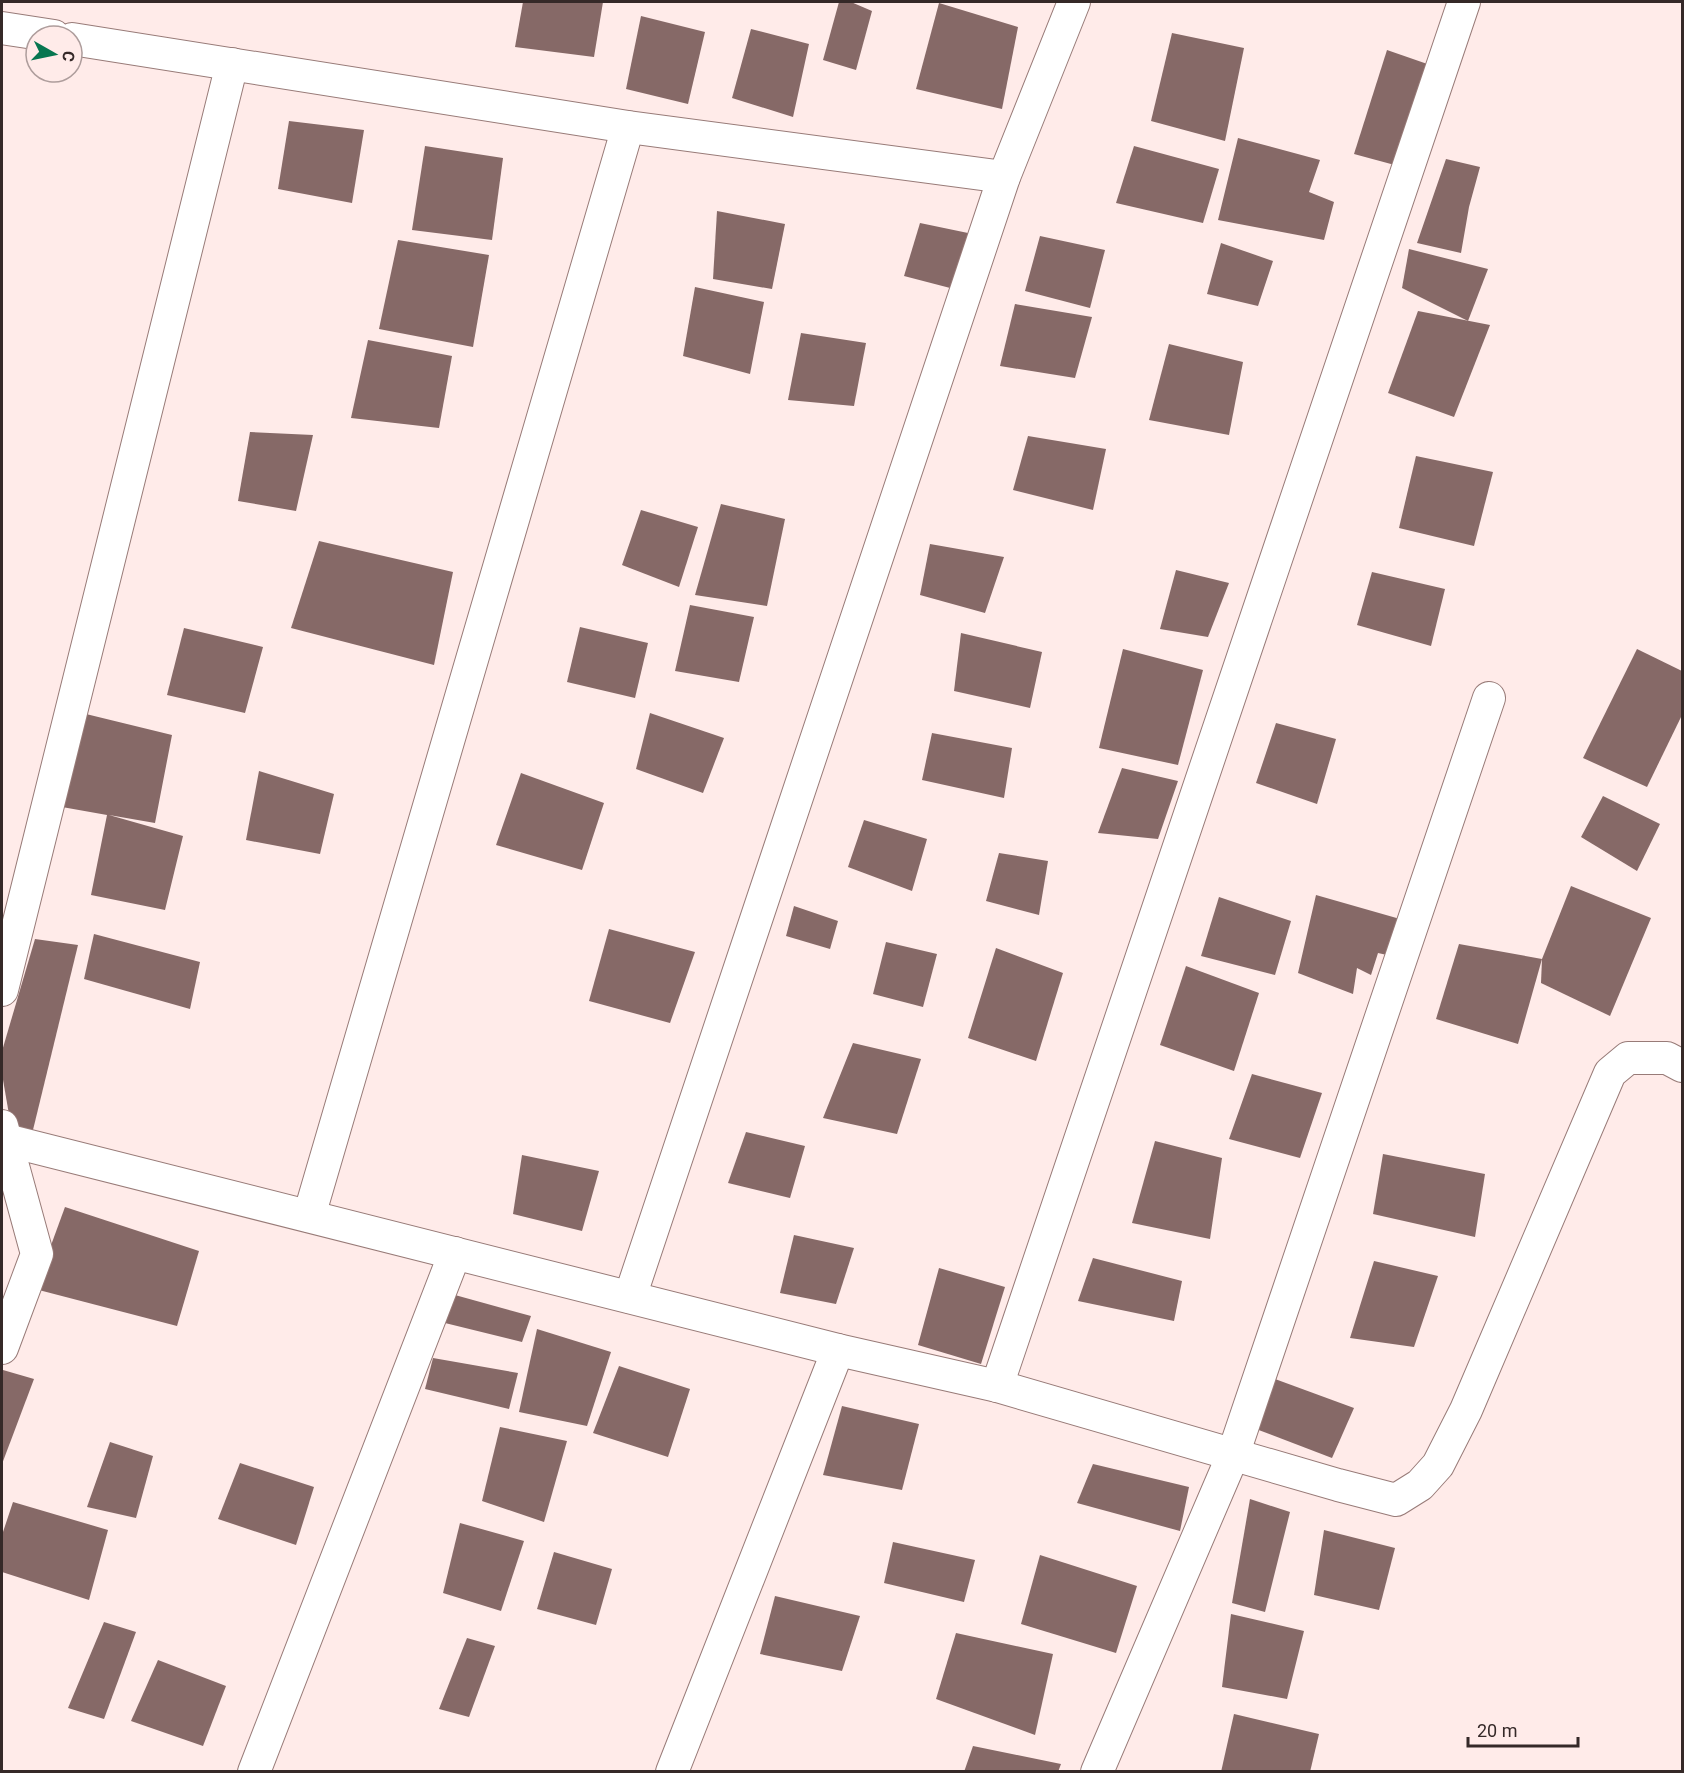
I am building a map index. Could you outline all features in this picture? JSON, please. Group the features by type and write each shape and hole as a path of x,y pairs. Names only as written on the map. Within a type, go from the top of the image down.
{"street":[{"path":"630,1297 1004,177 1074,2"},
{"path":"997,1386 1464,2"},
{"path":"2,28 24,31"},
{"path":"84,41 628,127 1004,177"},
{"path":"2,990 232,64"},
{"path":"309,1216 628,127"},
{"path":"1097,1772 1233,1455 1489,698"},
{"path":"2,1135 309,1216 838,1350 997,1386 1396,1500 1420,1485 1438,1465 1466,1410 1610,1073 1628,1058 1667,1058 1683,1066"},
{"path":"2,1135 37,1254 2,1348"},
{"path":"254,1772 455,1253"},
{"path":"672,1772 838,1350"}],"building":[{"path":"523,2 603,2 594,57 515,47"},
{"path":"839,2 851,2 872,11 856,70 823,60"},
{"path":"939,3 1018,27 1002,109 916,89"},
{"path":"641,16 705,32 688,104 626,89"},
{"path":"751,29 809,44 793,117 732,98"},
{"path":"1172,33 1244,48 1225,141 1151,121"},
{"path":"1387,50 1436,67 1402,167 1354,154"},
{"path":"289,121 364,130 352,203 278,189"},
{"path":"1238,138 1320,160 1309,192 1334,202 1324,240 1218,220"},
{"path":"425,146 503,158 492,240 412,230"},
{"path":"1134,146 1219,169 1203,223 1116,203"},
{"path":"1446,159 1480,167 1469,207 1461,253 1417,243"},
{"path":"717,211 785,224 772,289 713,279"},
{"path":"920,223 968,233 954,289 904,276"},
{"path":"1040,236 1105,250 1090,308 1025,291"},
{"path":"398,240 489,255 473,347 379,329"},
{"path":"1221,243 1273,261 1258,306 1207,294"},
{"path":"1409,249 1488,269 1468,321 1402,288"},
{"path":"695,287 764,302 750,374 683,356"},
{"path":"1015,304 1092,317 1075,378 1000,366"},
{"path":"1418,311 1490,325 1454,417 1388,393"},
{"path":"801,333 866,343 854,406 788,400"},
{"path":"368,340 452,356 439,428 351,418"},
{"path":"1169,344 1243,362 1229,435 1149,420"},
{"path":"250,432 313,435 296,511 238,501"},
{"path":"1028,436 1106,449 1093,510 1013,490"},
{"path":"1416,456 1493,472 1474,546 1399,528"},
{"path":"721,504 785,519 767,606 695,595"},
{"path":"641,510 698,527 679,587 622,565"},
{"path":"319,541 453,572 434,665 291,628"},
{"path":"930,544 1004,557 985,613 920,595"},
{"path":"1176,570 1229,583 1208,637 1160,629"},
{"path":"1372,572 1445,589 1431,646 1357,625"},
{"path":"690,605 754,617 739,682 675,671"},
{"path":"580,627 648,643 635,698 567,682"},
{"path":"184,628 263,647 245,713 167,695"},
{"path":"961,633 1042,652 1030,708 954,691"},
{"path":"1123,649 1203,670 1178,765 1099,748"},
{"path":"1637,649 1682,671 1682,715 1647,787 1583,758"},
{"path":"650,713 724,738 703,793 636,769"},
{"path":"86,714 172,735 155,823 109,815 183,836 165,910 91,895 107,815 62,807"},
{"path":"1276,723 1336,739 1317,804 1256,783"},
{"path":"932,733 1012,748 1004,798 922,780"},
{"path":"1122,768 1178,781 1158,839 1098,833"},
{"path":"259,771 334,794 320,854 246,840"},
{"path":"521,773 604,803 582,870 496,845"},
{"path":"1603,796 1660,824 1637,871 1581,837"},
{"path":"864,820 927,839 912,891 848,867"},
{"path":"999,853 1048,861 1039,915 986,901"},
{"path":"1571,886 1651,918 1610,1016 1541,983 1542,959"},
{"path":"1316,895 1407,921 1396,957 1378,953 1371,975 1357,968 1353,994 1298,973"},
{"path":"1219,897 1291,921 1275,975 1201,956"},
{"path":"794,906 838,921 830,949 786,936"},
{"path":"609,929 695,952 670,1023 589,1001"},
{"path":"94,934 200,962 190,1009 84,979"},
{"path":"35,939 78,945 32,1134 11,1126 2,1074 2,1051"},
{"path":"886,942 937,954 923,1007 873,994"},
{"path":"1459,944 1542,959 1518,1044 1436,1019"},
{"path":"996,948 1063,973 1036,1061 968,1038"},
{"path":"1186,966 1259,993 1234,1071 1160,1045"},
{"path":"853,1043 921,1059 897,1134 823,1118"},
{"path":"1252,1074 1322,1093 1300,1158 1229,1139"},
{"path":"746,1132 805,1146 790,1198 728,1183"},
{"path":"1155,1141 1222,1158 1210,1239 1132,1223"},
{"path":"1383,1154 1485,1174 1475,1237 1373,1214"},
{"path":"522,1155 599,1171 582,1231 513,1214"},
{"path":"65,1207 199,1251 177,1326 35,1289"},
{"path":"794,1235 854,1248 836,1304 780,1293"},
{"path":"1093,1258 1182,1281 1174,1321 1078,1301"},
{"path":"1374,1261 1438,1276 1414,1347 1350,1338"},
{"path":"939,1268 1005,1287 981,1364 918,1345"},
{"path":"455,1295 531,1316 522,1342 445,1323"},
{"path":"537,1329 611,1352 587,1426 519,1412"},
{"path":"433,1358 518,1373 509,1409 425,1389"},
{"path":"619,1366 690,1389 668,1457 593,1433"},
{"path":"3,1370 34,1379 2,1464 2,1375"},
{"path":"1275,1379 1354,1408 1332,1458 1256,1429"},
{"path":"842,1406 919,1424 902,1490 823,1475"},
{"path":"500,1427 567,1441 544,1522 482,1501"},
{"path":"110,1442 153,1456 136,1518 87,1507"},
{"path":"240,1463 314,1487 296,1545 218,1519"},
{"path":"1093,1464 1189,1487 1180,1531 1077,1503"},
{"path":"1250,1499 1290,1512 1265,1612 1232,1603"},
{"path":"13,1502 108,1530 89,1600 2,1572 2,1535"},
{"path":"460,1523 524,1541 501,1611 443,1593"},
{"path":"1324,1530 1395,1548 1379,1610 1314,1595"},
{"path":"893,1542 975,1560 964,1602 884,1583"},
{"path":"554,1552 612,1569 596,1625 537,1609"},
{"path":"1040,1555 1137,1586 1116,1653 1021,1624"},
{"path":"775,1596 860,1616 842,1671 760,1654"},
{"path":"1231,1614 1304,1631 1287,1699 1222,1687"},
{"path":"104,1622 136,1632 104,1719 68,1708"},
{"path":"956,1633 1053,1654 1035,1735 936,1699"},
{"path":"467,1638 495,1646 469,1717 439,1709"},
{"path":"158,1660 226,1686 203,1746 131,1721"},
{"path":"1234,1714 1319,1734 1310,1772 1221,1772"},
{"path":"973,1746 1061,1764 1058,1772 964,1772"}]}
